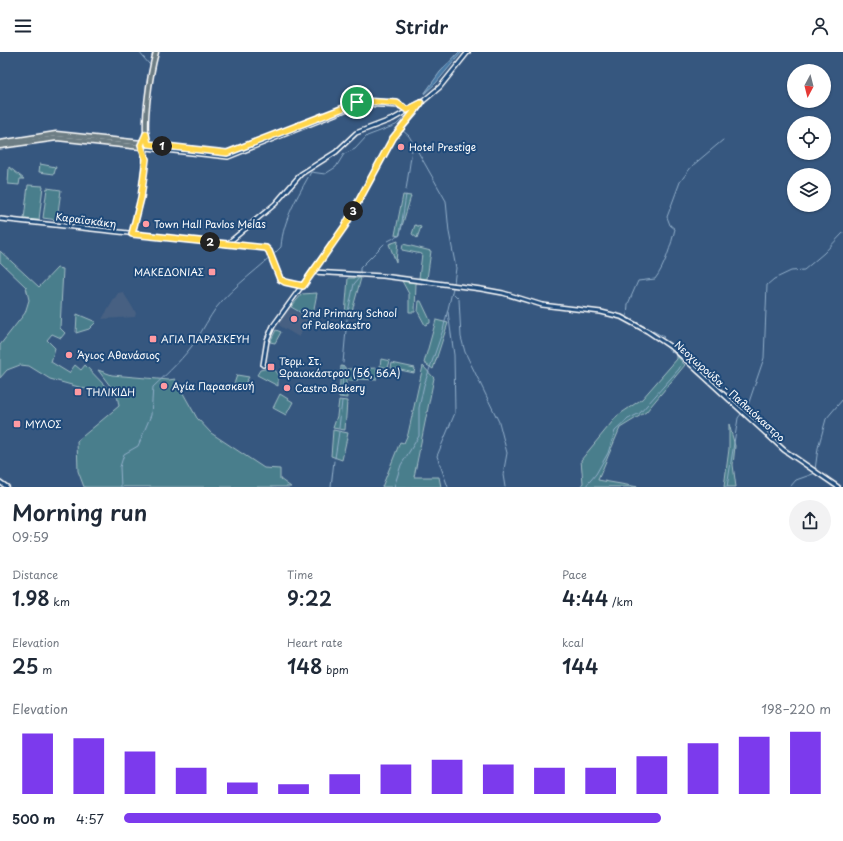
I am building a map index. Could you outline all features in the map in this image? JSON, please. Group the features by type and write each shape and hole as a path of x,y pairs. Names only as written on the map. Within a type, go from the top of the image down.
{"main road":[{"path":"145,146 151,69 156,52"},
{"path":"0,142 56,134 145,146"},
{"path":"0,146 57,138 145,146"}],"street":[{"path":"263,365 267,340 273,326 345,226 393,138 421,103 442,84 468,52"},
{"path":"227,244 275,204 301,174 336,152 356,133 389,121 421,103"},
{"path":"132,234 141,198 146,159 145,146 228,157 355,106 364,104 403,106 407,110"},
{"name":"Καραϊσκάκη","path":"0,219 266,248 270,253 282,281 303,286"},
{"name":"Νεοχωρούδα - Παλαιόκαστρο","path":"313,272 382,276 499,292 542,305 606,313 634,323 660,339 685,358 788,454 838,487"},
{"path":"345,279 346,274"},
{"path":"0,482 7,487"}],"shaded area":[{"path":"459,52 462,52 436,83 424,94 440,72"},
{"path":"123,292 136,313 135,317 102,319 118,293"},
{"path":"290,308 309,318 299,337 280,326 279,323"}],"green space":[{"path":"40,164 56,167 54,174 39,172"},
{"path":"9,167 24,179 20,179 19,185 8,184"},
{"path":"28,185 43,186 39,220 24,219"},
{"path":"47,188 61,190 57,220 43,218"},
{"path":"403,195 411,196 399,236 395,235"},
{"path":"415,225 421,227 417,238 412,234"},
{"path":"398,241 396,262 389,244"},
{"path":"403,244 431,251 427,279 419,278 422,254 402,250"},
{"path":"0,251 39,287 57,268 63,269 60,328 65,333 61,338 52,334 47,340 55,348 51,362 69,373 75,365 81,370 85,365 109,391 104,394 50,379 29,366 20,365 7,370 0,378 0,345 25,313 29,300 26,287 0,262"},
{"path":"348,278 361,278 351,315 345,315"},
{"path":"402,281 416,283 415,312 409,312 409,294"},
{"path":"317,293 312,319 291,307 302,294"},
{"path":"419,301 421,301 430,320 430,323 425,325 418,312"},
{"path":"77,314 96,322 89,329 76,333"},
{"path":"436,320 448,323 433,369 424,363"},
{"path":"276,330 281,332 275,343 270,342"},
{"path":"677,356 685,365 646,412 620,428 598,480 638,487 580,487 583,483 581,460 617,416 642,399 677,359"},
{"path":"381,359 390,361 388,368 380,366"},
{"path":"392,363 415,368 414,373 391,368"},
{"path":"341,366 345,367 347,398 339,397"},
{"path":"423,366 434,378 414,477 439,477 441,487 382,487 400,442 404,443 408,434"},
{"path":"269,368 275,370 278,374 278,386 257,375 260,370"},
{"path":"377,368 376,380 358,379 357,381 348,381 347,369"},
{"path":"98,370 112,375 169,380 175,379 197,418 211,433 264,468 280,469 280,479 291,487 84,487 78,471 77,441 119,406 117,395"},
{"path":"237,375 249,377 241,390 233,387"},
{"path":"280,394 293,402 286,415 273,408"},
{"path":"339,400 347,401 345,430 333,428 337,416"},
{"path":"729,424 735,446 733,465 736,487 724,487 729,449"},
{"path":"333,430 348,433 342,460 331,456"}],"waterway":[{"path":"139,52 149,64"},
{"path":"148,79 149,70"},
{"path":"121,487 120,467 124,454 138,446 151,415 153,387 187,352 223,299 281,247 282,237 288,217 311,172 325,174 336,167 344,154 355,149 367,136 396,125 412,110"},
{"path":"402,130 409,136 446,201 449,232 456,268 454,283"},
{"path":"663,338 664,337 627,317 628,304 638,281 655,279 665,262 675,229 670,225 667,217 680,182 692,166 723,140"},
{"path":"406,190 413,143"},
{"path":"388,241 400,235 406,195"},
{"path":"727,487 738,418 748,405 764,358 767,285 774,279 791,271 804,270 824,253 843,233"},
{"path":"360,272 360,268 384,244"},
{"path":"347,316 354,284 360,277"},
{"path":"394,487 401,465 419,436 419,408 424,385 443,330 453,288"},
{"path":"454,294 459,299 461,337 465,352 499,422 507,453 503,475 505,487"},
{"path":"448,312 454,355 455,413 437,456 448,487"},
{"path":"343,363 347,319"},
{"path":"585,487 596,474 608,453 615,431 628,419 640,413 679,369 683,361 660,342"},
{"path":"342,397 343,367"},
{"path":"815,470 818,448 826,419 843,399"},
{"path":"339,428 342,401"},
{"path":"335,458 339,432"},
{"path":"331,487 334,461"},
{"path":"790,487 796,480 813,474"}],"place":[{"name":"Hotel Prestige","path":"401,147"},
{"name":"Town Hall Pavlos Melas","path":"146,224"},
{"name":"ΜΑΚΕΔΟΝΙΑΣ","path":"212,272"},
{"name":"2nd Primary School of Paleokastro","path":"294,319"},
{"name":"ΑΓΙΑ ΠΑΡΑΣΚΕΥΗ","path":"153,339"},
{"name":"Άγιος Αθανάσιος","path":"69,355"},
{"name":"Τερμ. Στ. Ωραιοκάστρου (56, 56Α)","path":"271,367"},
{"name":"Αγία Παρασκευή","path":"164,386"},
{"name":"Castro Bakery","path":"287,388"},
{"name":"ΤΗΛΙΚΙΔΗ","path":"78,392"},
{"name":"ΜΥΛΟΣ","path":"17,424"}],"route":[{"path":"372,101 397,103 407,110 416,104 421,103 415,113 393,138 345,226 303,286 285,282 280,279 269,251 266,248 132,234 141,198 146,159 141,145 146,134 148,144 225,154 236,151 357,102 372,101"}]}
